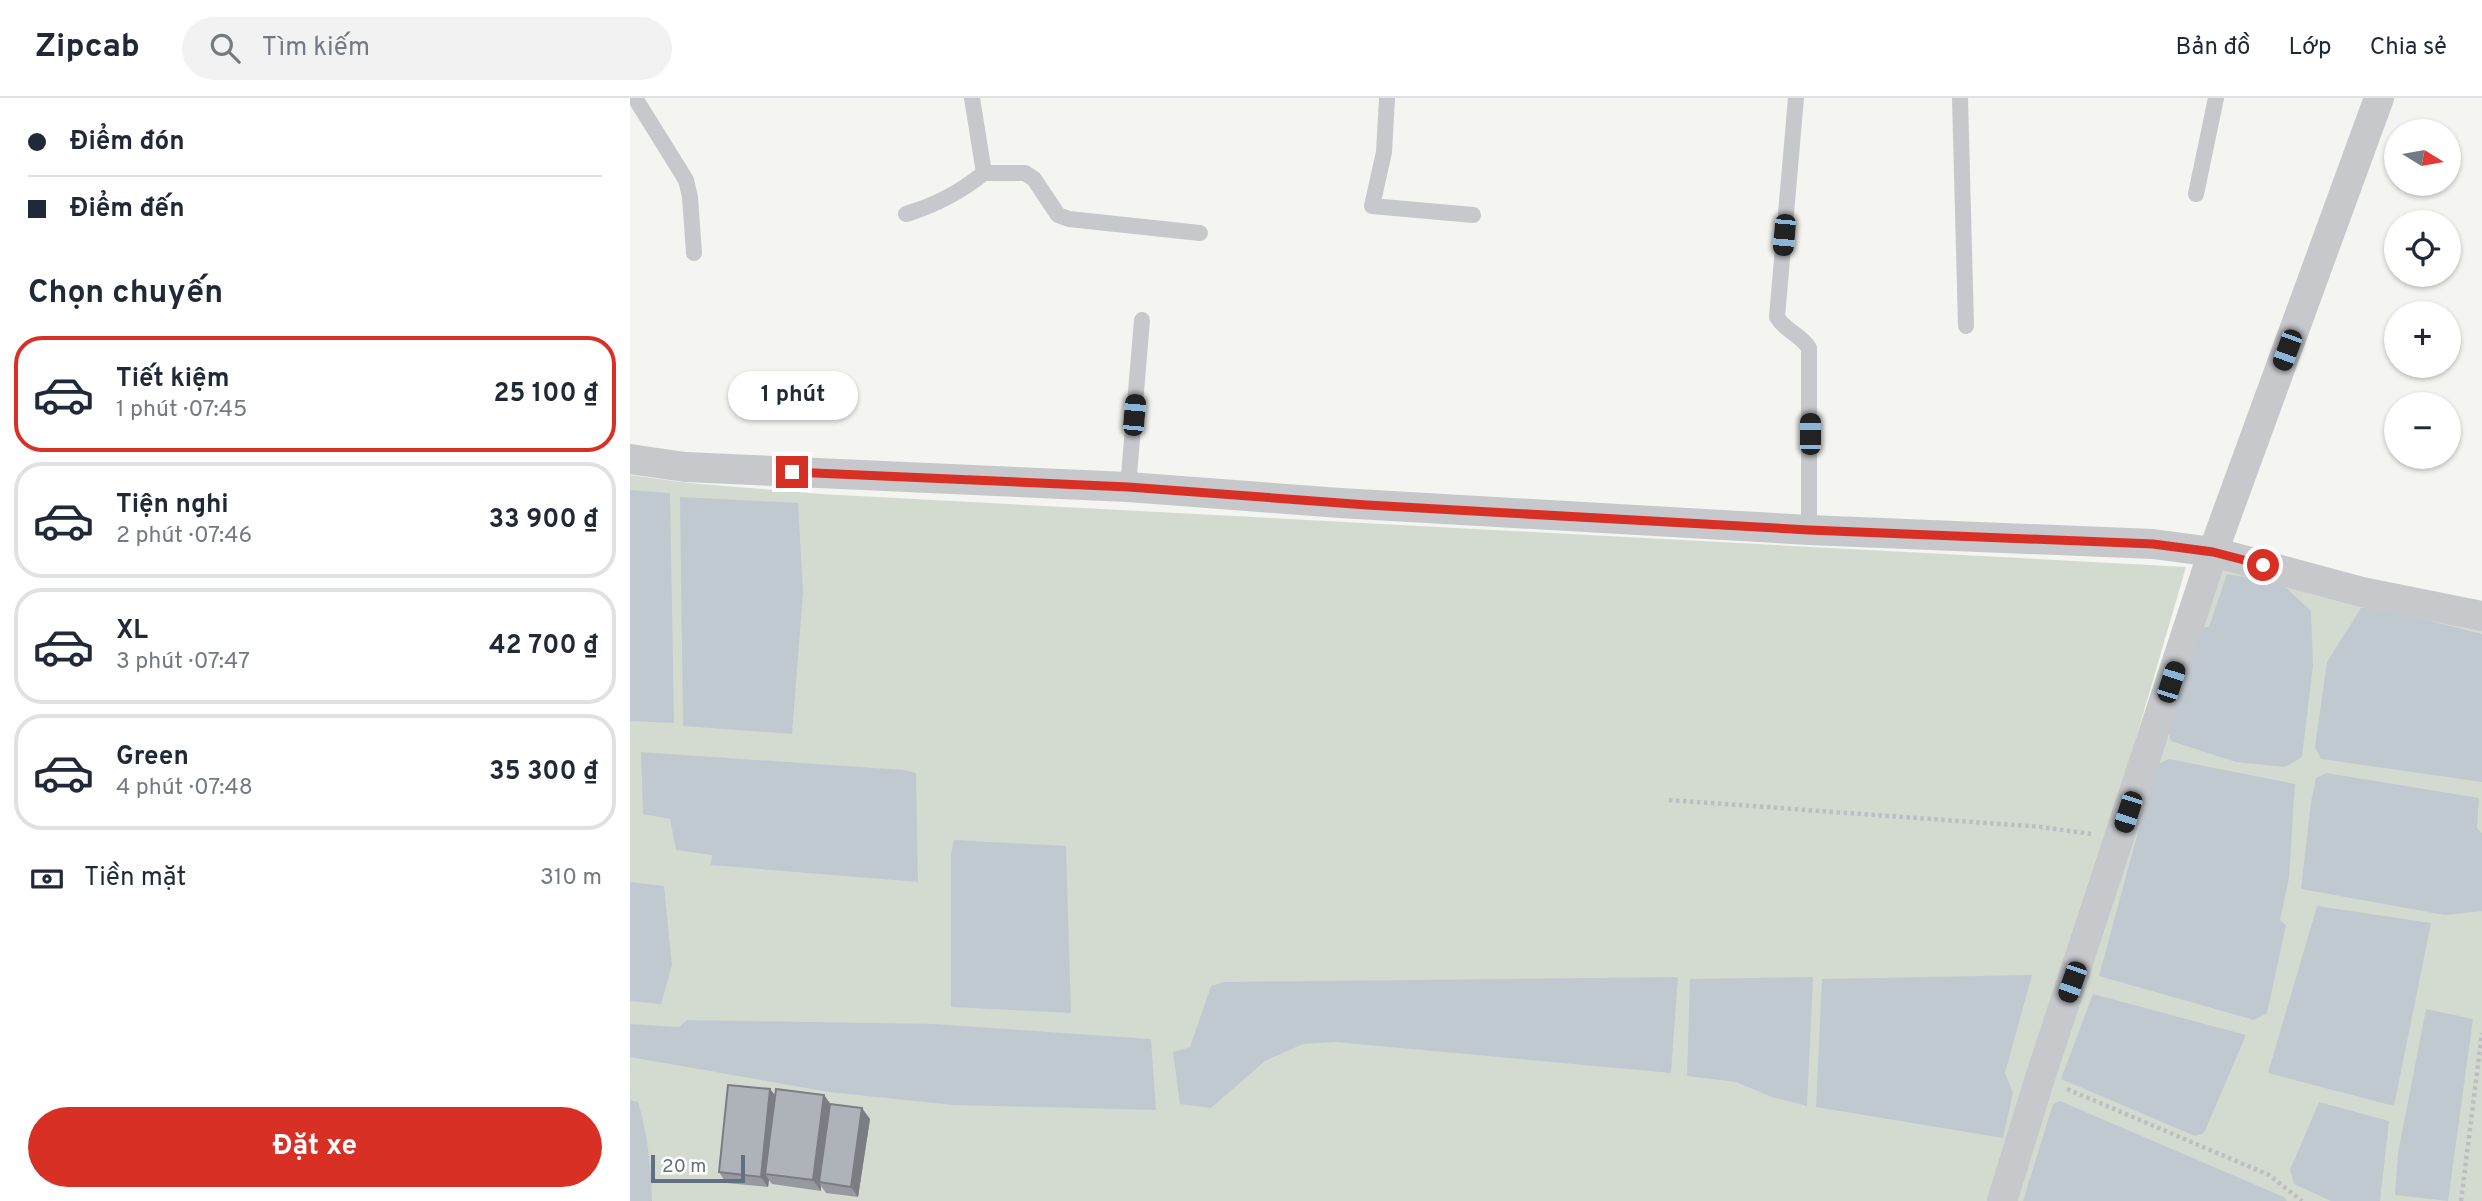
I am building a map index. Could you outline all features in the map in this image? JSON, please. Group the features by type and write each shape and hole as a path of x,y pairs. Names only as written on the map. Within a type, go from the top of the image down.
{"street":[{"path":"2002,1201 2213,552 2379,98"},
{"path":"630,459 685,467 1128,487 1367,505 1809,530 2153,544 2213,552 2362,592 2482,616"}],"lane":[{"path":"635,98 686,180 690,197 694,253"},
{"path":"972,98 984,173"},
{"path":"1387,98 1384,152 1372,206 1473,215"},
{"path":"1796,98 1777,317 1783,327 1803,338 1809,348 1809,530"},
{"path":"1960,98 1966,326"},
{"path":"2196,194 2216,98"},
{"path":"906,214 932,206 959,193 984,173 1025,173 1034,178 1058,215 1069,219 1200,233"},
{"path":"1128,487 1142,320"}],"path":[{"path":"1669,800 2041,827 2119,838"},
{"path":"2461,1201 2482,1033"},
{"path":"2040,1078 2269,1175 2302,1201"}],"shaded area":[{"path":"630,475 689,483 821,494 2186,567 2104,848 1990,1201 630,1201"},
{"path":"630,490 670,493 674,723 630,721"},
{"path":"680,497 798,503 803,592 792,734 683,726"},
{"path":"2217,560 2482,624 2482,1201 2013,1201"},
{"path":"2227,574 2281,583 2311,611 2313,665 2302,757 2285,767 2236,762 2171,741 2168,729 2202,627 2209,627"},
{"path":"2374,607 2482,634 2482,782 2321,759 2315,747 2327,662 2361,608"},
{"path":"641,752 916,773 918,882 711,865 712,855 676,850 670,819 643,814"},
{"path":"2169,759 2295,784 2289,878 2280,920 2286,925 2267,1013 2254,1020 2099,976 2156,765"},
{"path":"2326,773 2479,798 2477,828 2482,833 2482,911 2445,915 2301,889 2316,778"},
{"path":"954,840 1066,846 1071,1013 951,1007 951,854"},
{"path":"630,882 664,886 672,965 661,1004 630,1001"},
{"path":"2317,906 2431,923 2394,1106 2268,1073"},
{"path":"2032,975 2005,1073 2013,1093 2003,1138 1816,1107 1822,979"},
{"path":"1678,977 1671,1073 1335,1042 1303,1044 1265,1061 1211,1108 1180,1104 1173,1052 1190,1047 1211,986 1224,982"},
{"path":"1813,977 1807,1106 1772,1097 1736,1082 1687,1076 1690,979"},
{"path":"2093,994 2246,1035 2204,1133 2195,1136 2061,1079"},
{"path":"2426,1009 2473,1019 2448,1201 2395,1195 2398,1153"},
{"path":"687,1020 934,1024 1151,1039 1156,1110 953,1105 829,1092 630,1057 630,1024 679,1027"},
{"path":"630,1100 638,1102 644,1127 652,1201 630,1201"},
{"path":"2060,1101 2284,1197 2287,1201 2023,1201 2053,1104"},
{"path":"2319,1102 2389,1121 2380,1201 2331,1201 2294,1184 2290,1170"}],"building":[{"path":"728,1085 770,1089 761,1177 719,1172"},
{"path":"776,1089 824,1095 813,1180 765,1174"},
{"path":"830,1104 862,1108 851,1187 819,1182"}],"route":[{"path":"792,472 1128,487 1367,505 1809,530 2153,544 2213,552 2263,565"}]}
